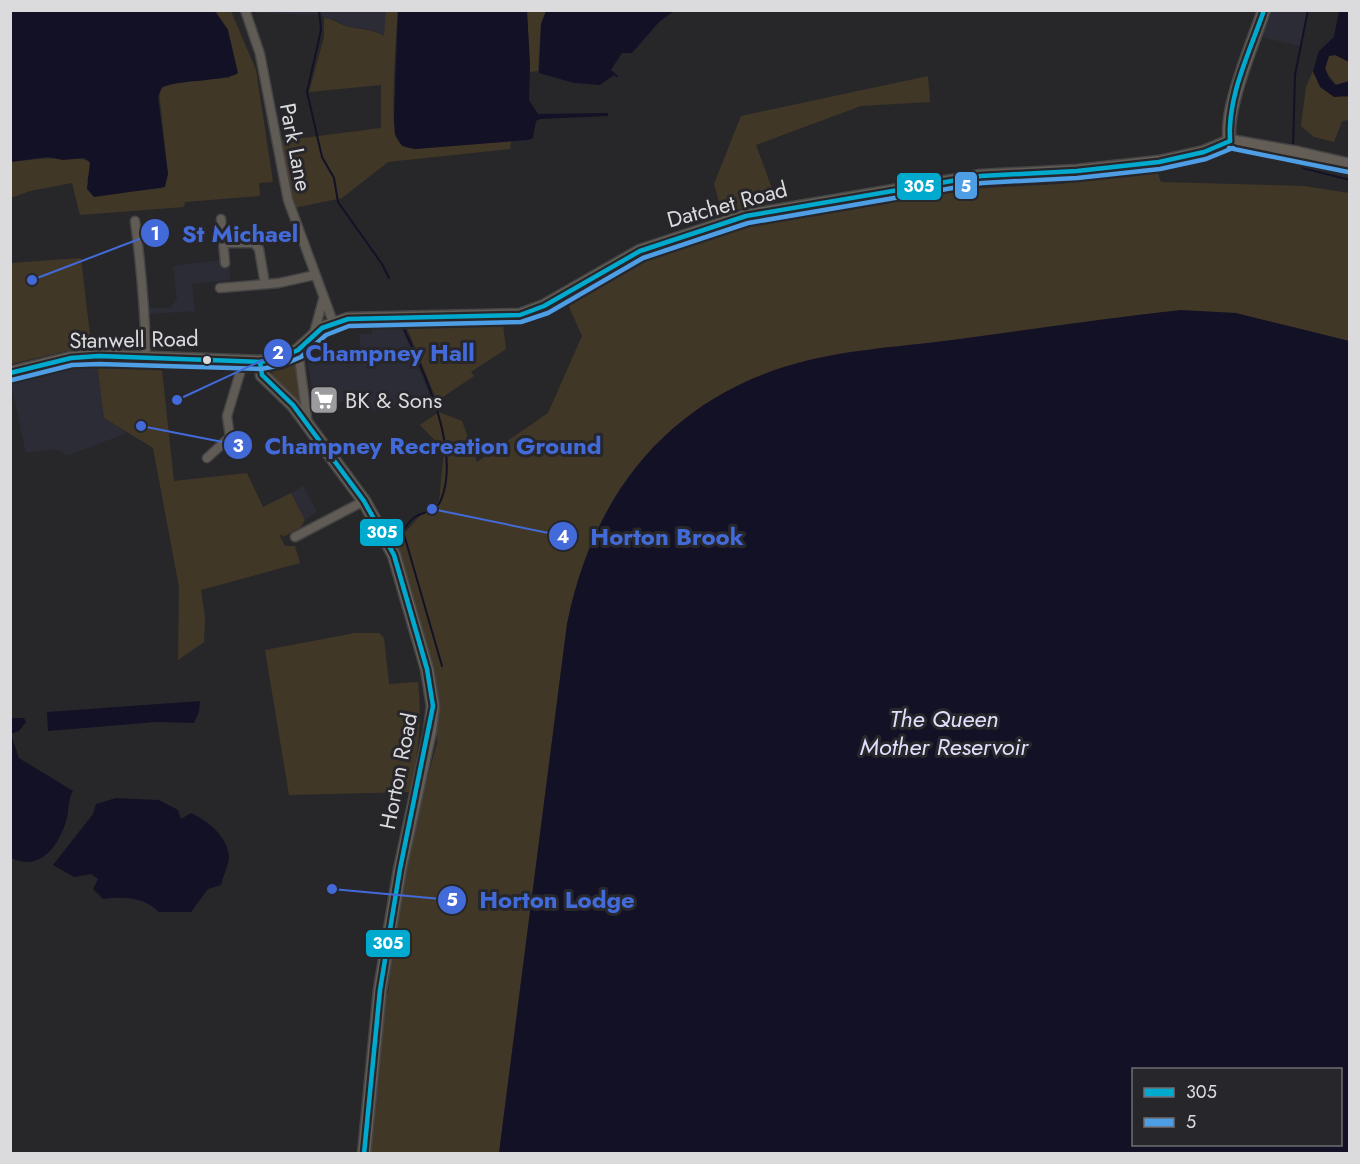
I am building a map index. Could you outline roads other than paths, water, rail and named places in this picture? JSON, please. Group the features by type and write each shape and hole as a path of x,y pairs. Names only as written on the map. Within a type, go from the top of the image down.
{"street":[{"name":"Park Lane","path":"245,10 260,54 287,196 323,300 333,322"},
{"path":"1264,10 1231,113 1228,133 1230,141 1350,165"},
{"name":"Datchet Road","path":"260,362 280,358 298,350 314,333 333,322 375,316 520,315 544,306 640,251 746,216 981,176 1077,171 1159,162 1204,152 1230,141"},
{"path":"221,219 225,263"},
{"path":"135,221 137,258 143,286 146,357"},
{"path":"224,243 254,243 259,249 265,285"},
{"path":"220,288 265,285 315,275"},
{"path":"314,333 323,300"},
{"name":"Horton Road","path":"298,350 308,426"},
{"name":"Stanwell Road","path":"10,373 71,358 146,357 260,362"},
{"name":"Horton Road","path":"260,362 262,375 293,405 364,501 394,555 427,669 433,706 430,731 400,869 380,990 363,1154"},
{"path":"230,437 227,417 243,363"},
{"path":"230,437 242,440"},
{"path":"207,458 230,437"},
{"path":"295,537 364,501"}],"water":[{"path":"11,10 215,11 228,30 238,73 225,78 162,87 158,97 168,174 165,187 94,197 87,189 90,162 84,158 63,160 47,157 11,162"},
{"path":"398,10 527,11 529,100 538,114 608,113 608,116 540,119 536,121 533,138 528,140 415,149 402,146 395,134 394,117"},
{"path":"546,10 674,11 659,22 632,53 622,53 611,70 618,76 617,78 614,75 600,85 574,83 539,73 541,24"},
{"path":"1339,11 1349,11 1349,62 1335,55 1329,56 1325,68 1329,78 1336,85 1349,81 1349,96 1334,97 1320,87 1313,71 1319,51 1334,37"},
{"name":"The Queen Mother Reservoir","path":"1181,310 1236,313 1349,341 1349,1153 499,1153 567,624 579,579 594,537 615,498 640,463 669,432 703,405 743,383 787,366 848,353"},
{"path":"200,701 199,712 194,723 156,722 48,731 47,712"},
{"path":"11,718 24,718 26,722 19,731 11,734"},
{"path":"11,734 19,758 73,791 64,828 54,847 40,859 31,862 11,858"},
{"path":"116,798 159,800 178,810 181,819 191,813 204,820 225,842 229,856 221,885 208,889 191,912 159,912 147,903 133,899 103,899 93,889 98,879 91,874 74,877 53,865 93,814 96,804"}],"waterway":[{"path":"319,10 321,30 307,92 322,157 334,178 338,202 382,264 389,278"},
{"path":"1293,148 1295,75 1308,10"},
{"path":"1294,156 1303,168 1350,180"},
{"path":"404,329 438,413 447,459 446,480 439,504 413,518 403,531 442,666"}],"place":[{"name":"St Michael","path":"32,280"},
{"name":"Champney Hall","path":"177,400"},
{"name":"BK & Sons","path":"324,400"},
{"name":"Champney Recreation Ground","path":"141,426"},
{"name":"Horton Brook","path":"432,509"},
{"name":"Horton Lodge","path":"332,889"}]}
